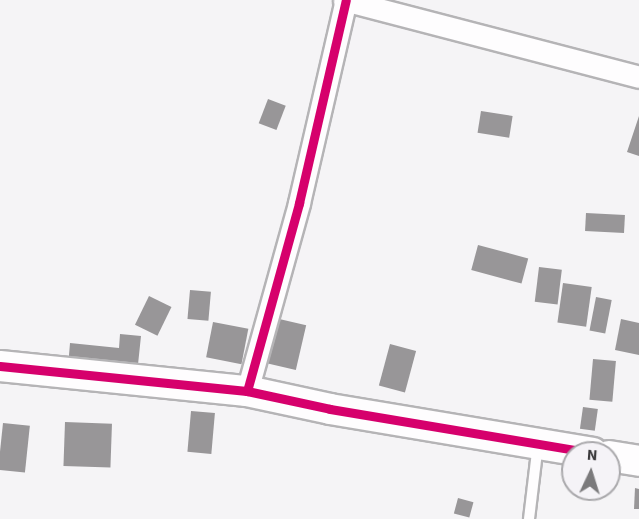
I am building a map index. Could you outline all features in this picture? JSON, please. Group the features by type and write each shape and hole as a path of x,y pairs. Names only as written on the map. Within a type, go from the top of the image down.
{"street":[{"path":"247,391 299,203 345,0 639,77"},
{"path":"0,366 247,391 330,409 561,448"},
{"path":"621,458 639,461"}],"lane":[{"path":"529,519 538,444"}],"building":[{"path":"268,99 286,106 276,130 259,123"},
{"path":"481,111 513,116 509,138 478,133"},
{"path":"639,116 639,156 627,152"},
{"path":"586,213 625,215 624,233 585,231"},
{"path":"478,245 528,258 521,284 471,270"},
{"path":"539,267 562,270 558,305 535,302"},
{"path":"563,283 592,287 586,327 557,323"},
{"path":"190,290 211,292 208,321 187,319"},
{"path":"149,296 171,307 157,336 135,325"},
{"path":"596,297 612,300 605,333 590,330"},
{"path":"275,318 306,325 296,370 265,363"},
{"path":"621,319 639,323 639,355 615,350"},
{"path":"213,322 248,329 241,364 206,357"},
{"path":"120,334 141,336 137,374 68,367 70,343 119,348"},
{"path":"390,344 416,351 405,393 379,386"},
{"path":"593,359 616,361 612,402 589,400"},
{"path":"583,407 598,409 595,431 580,429"},
{"path":"191,411 215,413 211,454 187,452"},
{"path":"65,422 112,424 110,468 63,466"},
{"path":"3,423 30,426 25,473 0,470"},
{"path":"635,488 639,489 639,509 634,509"},
{"path":"458,498 473,502 469,518 454,513"}],"cycle path":[{"path":"247,391 299,203 346,0"},
{"path":"0,366 247,391 330,409 561,448"}]}
